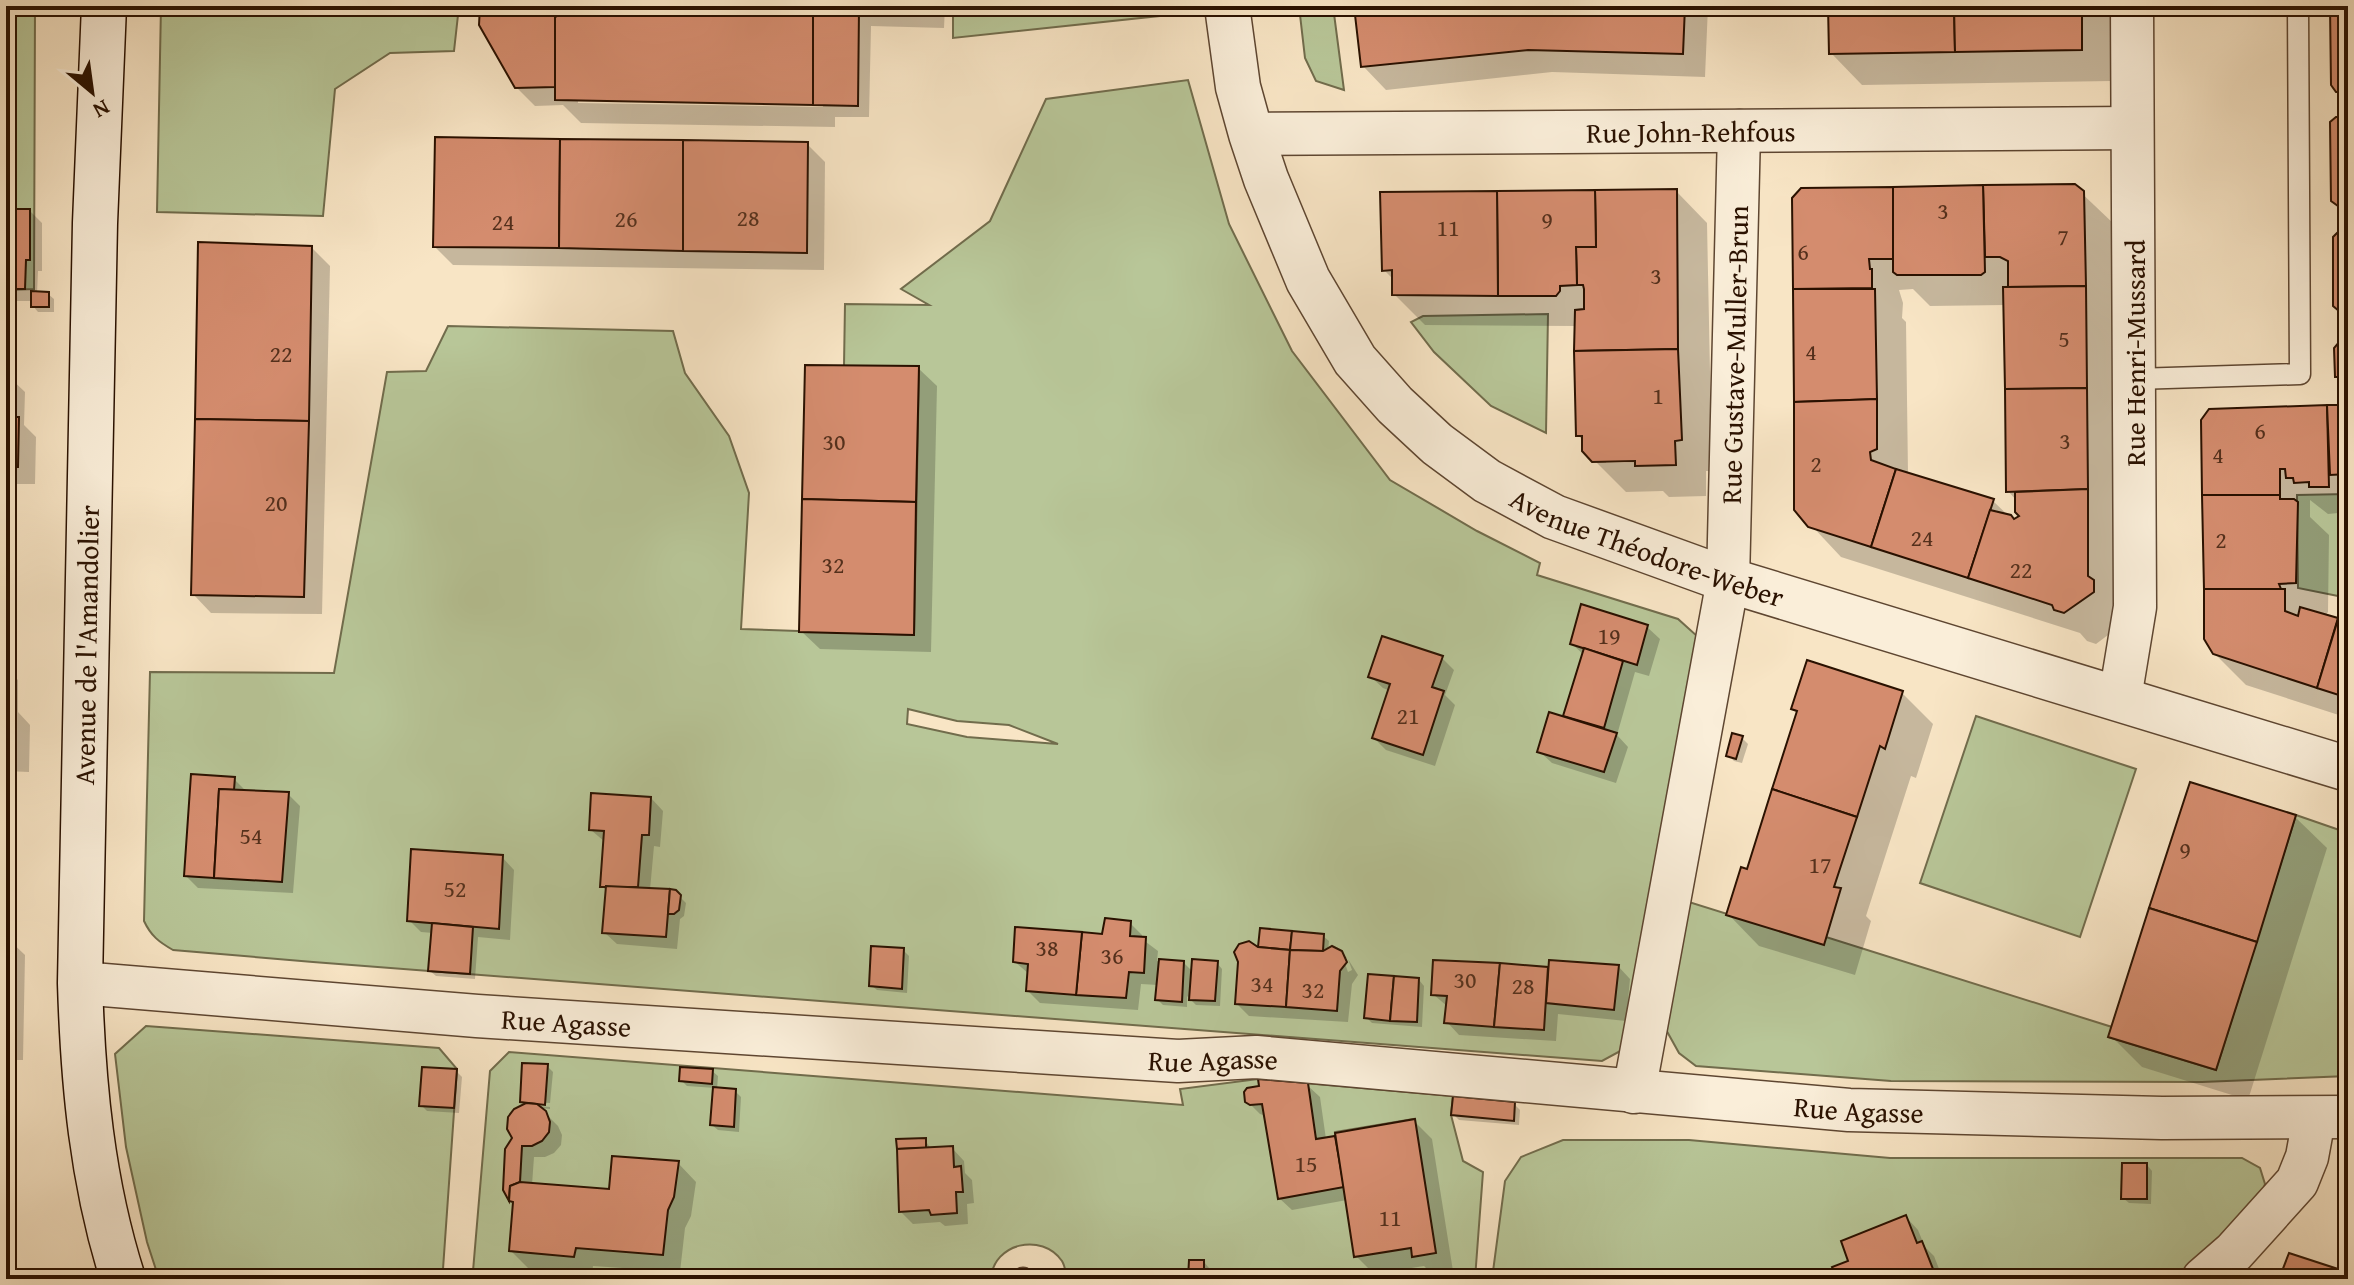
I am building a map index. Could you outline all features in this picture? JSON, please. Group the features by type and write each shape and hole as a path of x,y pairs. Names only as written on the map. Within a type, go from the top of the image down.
{"street":[{"name":"Avenue de l'Amandolier","path":"104,6 94,239 80,983 86,1107 108,1227 123,1279"},
{"name":"Avenue Théodore-Weber","path":"1227,6 1238,87 1251,134 1308,280 1355,360 1405,415 1437,444 1487,481 1554,517 1728,580 2348,769"},
{"name":"Rue Henri-Mussard","path":"2120,698 2135,607 2132,6"},
{"name":"Rue John-Rehfous","path":"1251,134 2132,128"},
{"name":"Rue Gustave-Muller-Brun","path":"1634,1092 1728,580 1739,131"},
{"name":"Rue Agasse","path":"80,983 477,1016 1178,1061 1256,1057 1849,1110 2331,1118"},
{"path":"2203,1279 2234,1252 2297,1182 2307,1157 2331,1118"}],"lane":[{"path":"2135,379 2300,374 2298,6"}],"green space":[{"path":"6,6 35,6 34,289 6,290"},
{"path":"161,6 459,6 454,51 390,53 335,89 323,216 157,212"},
{"path":"953,6 1178,6 1178,14 953,38"},
{"path":"1299,6 1333,6 1344,90 1316,81 1305,58"},
{"path":"1188,80 1229,224 1292,351 1390,480 1477,531 1540,563 1537,575 1678,619 1697,636 1624,1049 1602,1061 313,962 173,950 153,935 144,921 150,672 334,673 387,372 426,371 448,326 673,331 685,373 729,436 749,493 741,629 914,635 919,367 844,366 845,304 929,305 901,289 990,221 1046,99","holes":["908,709 957,721 1009,725 1058,744 967,737 907,724"]},
{"path":"1548,314 1546,433 1491,406 1434,352 1411,322 1423,316"},
{"path":"2348,494 2348,598 2298,588 2297,495"},
{"path":"1976,716 2136,769 2080,937 1920,883"},
{"path":"2296,815 2348,833 2348,1076 2202,1082 1891,1081 1696,1066 1679,1053 1664,1026 1689,902 1823,944 1826,937 2112,1027 2109,1037 2216,1070"},
{"path":"146,1026 439,1048 457,1069 443,1269 473,1271 490,1071 509,1052 1183,1105 1180,1089 1258,1079 1453,1096 1451,1115 1463,1161 1483,1172 1475,1279 1067,1279 1063,1263 1053,1252 1031,1244 1009,1250 1000,1257 991,1279 159,1279 147,1242 126,1147 115,1054","holes":["1414,1119 1422,1168 1345,1187 1335,1132"]},
{"path":"1563,1140 1689,1140 1890,1158 2242,1158 2260,1168 2265,1184 2258,1205 2180,1279 1492,1279 1505,1181 1521,1157"}],"building":[{"path":"480,6 576,6 555,17 555,87 515,88 479,25"},
{"path":"576,6 813,6 813,105 555,100 555,17"},
{"path":"927,6 927,10 813,8"},
{"path":"1354,6 1685,6 1683,54 1528,50 1361,67"},
{"path":"1828,6 1954,6 1955,52 1829,54"},
{"path":"1954,6 2082,6 2082,50 1955,52"},
{"path":"2330,6 2348,6 2348,92 2336,92 2331,85"},
{"path":"813,8 859,9 858,106 813,105"},
{"path":"2342,92 2348,92 2348,117 2342,117"},
{"path":"2336,117 2348,117 2348,206 2338,206 2331,201 2330,122"},
{"path":"435,137 560,139 559,248 433,247"},
{"path":"560,139 683,140 683,251 559,248"},
{"path":"683,140 808,142 807,253 683,251"},
{"path":"2075,184 2084,191 2086,286 2008,287 2008,261 2000,257 1985,257 1983,185"},
{"path":"1983,185 1985,272 1981,275 1897,275 1893,272 1893,187"},
{"path":"1893,187 1893,259 1869,259 1872,288 1793,289 1792,198 1801,188"},
{"path":"1677,189 1678,349 1574,351 1575,310 1584,309 1583,285 1577,285 1576,247 1596,247 1595,190"},
{"path":"1595,190 1596,247 1576,247 1577,285 1560,286 1556,296 1498,296 1497,191"},
{"path":"1497,191 1498,296 1392,295 1392,270 1382,271 1380,192"},
{"path":"6,209 30,209 30,260 26,260 25,289 6,289"},
{"path":"2338,232 2348,232 2348,311 2339,311 2333,306 2333,237"},
{"path":"198,242 312,246 309,421 195,419"},
{"path":"2086,286 2087,388 2005,389 2003,287"},
{"path":"1793,289 1875,289 1877,399 1794,402"},
{"path":"31,291 49,292 49,307 31,307"},
{"path":"2340,341 2348,341 2348,377 2335,377 2334,348"},
{"path":"1678,349 1682,440 1675,441 1676,465 1635,466 1635,461 1592,462 1582,451 1582,436 1576,436 1574,351"},
{"path":"805,365 919,366 916,502 802,499"},
{"path":"6,372 7,417 19,417 18,467 6,467"},
{"path":"2087,388 2088,489 2006,492 2005,389"},
{"path":"1877,399 1877,449 1870,452 1871,460 1896,469 1871,547 1808,527 1794,510 1794,402"},
{"path":"2327,405 2329,487 2309,487 2309,482 2294,483 2293,478 2286,478 2285,469 2280,469 2280,495 2202,495 2201,420 2209,409"},
{"path":"2327,405 2348,405 2348,474 2330,475"},
{"path":"195,419 309,421 304,597 191,595"},
{"path":"1896,469 1994,499 1968,578 1871,547"},
{"path":"2088,489 2088,576 2094,580 2094,592 2064,613 2054,610 2052,605 1968,578 1990,510 2011,515 2014,519 2019,516 2015,512 2015,492"},
{"path":"2202,495 2280,495 2280,499 2298,502 2296,583 2279,584 2281,589 2204,589"},
{"path":"802,499 916,502 914,635 799,632"},
{"path":"2204,589 2285,589 2285,611 2298,616 2300,607 2338,618 2317,688 2213,654 2204,639"},
{"path":"1581,604 1648,625 1637,665 1570,644"},
{"path":"2339,616 2348,619 2348,698 2317,688"},
{"path":"1382,636 1443,656 1432,687 1444,691 1423,755 1372,738 1390,684 1368,677"},
{"path":"1584,648 1623,661 1604,728 1563,716"},
{"path":"1807,660 1903,691 1885,749 1880,746 1857,817 1772,789 1797,711 1791,709"},
{"path":"6,704 13,704 12,754 6,754"},
{"path":"1549,712 1617,733 1604,772 1537,752"},
{"path":"1732,733 1743,736 1736,759 1726,756"},
{"path":"191,774 235,777 234,790 219,789 214,878 184,876"},
{"path":"2190,782 2296,815 2257,942 2149,908"},
{"path":"219,789 289,792 282,882 214,878"},
{"path":"1772,789 1857,817 1834,887 1841,888 1824,945 1726,915 1741,867 1747,869"},
{"path":"591,793 651,797 649,835 642,835 638,887 600,887 604,831 589,830"},
{"path":"411,849 503,855 499,929 407,921"},
{"path":"606,886 670,889 666,937 602,933"},
{"path":"670,889 681,895 679,910 674,914 668,914"},
{"path":"2149,908 2257,942 2216,1070 2108,1037"},
{"path":"1105,918 1131,921 1130,936 1146,937 1144,973 1129,972 1126,998 1076,995 1082,932 1102,934"},
{"path":"432,923 473,927 470,974 428,971"},
{"path":"1015,927 1082,932 1076,995 1026,991 1028,964 1013,962"},
{"path":"1260,928 1292,931 1290,950 1258,947"},
{"path":"1292,931 1324,934 1323,951 1290,950"},
{"path":"6,935 8,935 6,1043"},
{"path":"1249,941 1258,947 1290,950 1286,1007 1235,1004 1238,962 1234,952 1239,944"},
{"path":"871,946 904,948 902,989 869,986"},
{"path":"1332,946 1342,951 1347,962 1340,971 1337,1011 1286,1007 1290,950 1323,951"},
{"path":"1159,959 1184,961 1182,1002 1155,1000"},
{"path":"1192,959 1218,961 1215,1001 1189,1000"},
{"path":"1433,960 1500,963 1494,1027 1444,1023 1447,996 1431,995"},
{"path":"1549,960 1619,965 1614,1010 1546,1003"},
{"path":"1500,963 1548,967 1544,1030 1494,1027"},
{"path":"1368,974 1394,976 1390,1021 1364,1018"},
{"path":"1394,976 1419,978 1417,1022 1390,1021"},
{"path":"522,1063 548,1064 545,1105 520,1102"},
{"path":"422,1067 457,1069 454,1108 419,1106"},
{"path":"680,1067 713,1069 712,1084 679,1081"},
{"path":"1258,1079 1308,1083 1316,1139 1335,1136 1344,1187 1278,1199 1262,1104 1245,1102 1244,1092 1247,1088 1259,1086"},
{"path":"713,1087 736,1089 734,1127 710,1125"},
{"path":"1453,1096 1515,1102 1514,1121 1451,1115"},
{"path":"526,1103 537,1104 546,1111 550,1122 549,1132 542,1141 532,1146 522,1146 520,1182 510,1186 509,1201 503,1190 505,1149 512,1138 507,1129 508,1117 514,1109"},
{"path":"1415,1119 1436,1253 1412,1257 1411,1248 1354,1257 1335,1133"},
{"path":"926,1138 926,1148 897,1149 896,1139"},
{"path":"953,1146 954,1167 961,1166 963,1192 956,1192 957,1213 931,1215 929,1210 899,1212 897,1149"},
{"path":"612,1156 679,1161 674,1197 668,1210 663,1255 576,1248 574,1257 509,1251 513,1202 509,1201 510,1186 520,1182 609,1189"},
{"path":"2122,1163 2147,1163 2147,1199 2121,1199"},
{"path":"1906,1215 1917,1243 1922,1241 1935,1274 1923,1279 1837,1279 1832,1267 1848,1261 1841,1241"},
{"path":"2289,1253 2344,1271 2341,1279 2279,1279"},
{"path":"1189,1260 1204,1260 1204,1279 1188,1279"}]}
